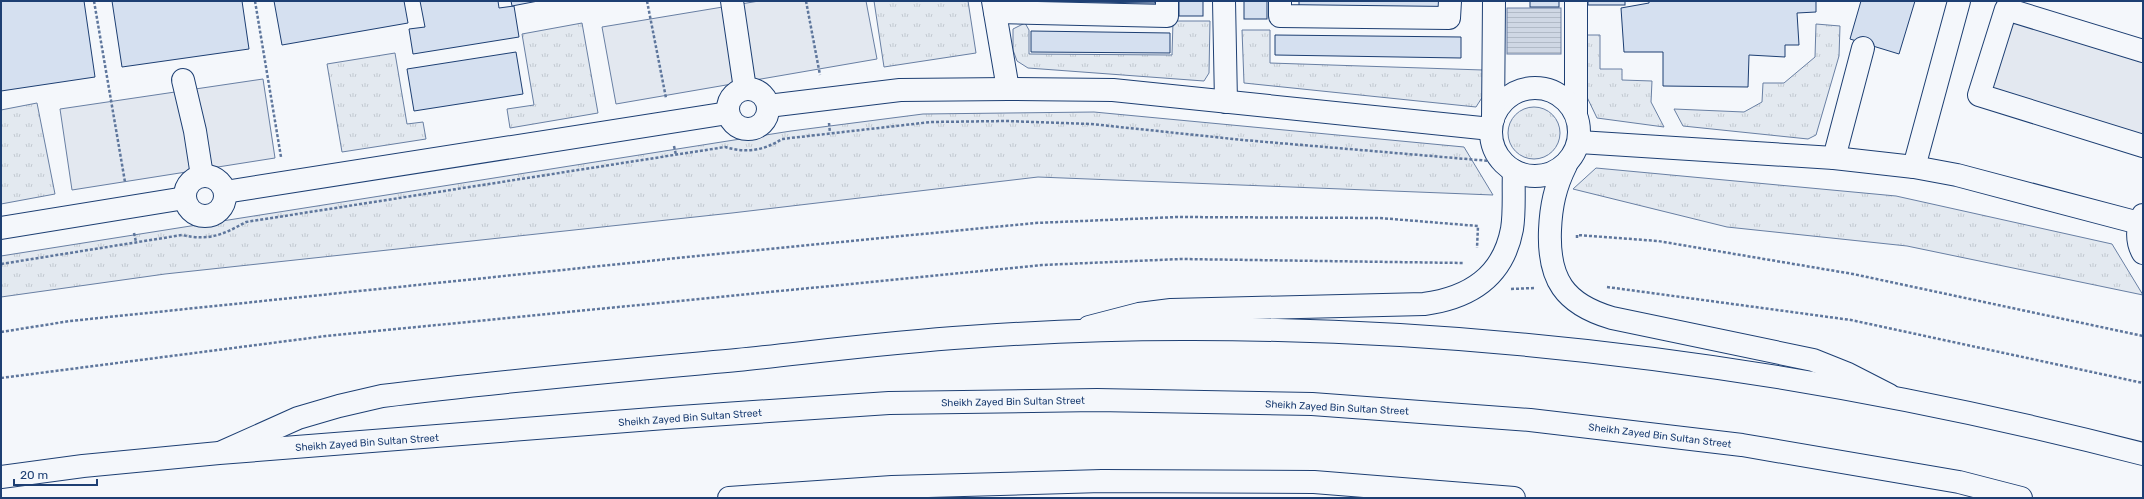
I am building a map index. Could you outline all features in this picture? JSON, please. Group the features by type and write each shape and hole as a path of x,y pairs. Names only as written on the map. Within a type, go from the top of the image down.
{"main road":[{"path":"732,1 745,89"},
{"path":"1008,89 994,7 1167,16 1167,1"},
{"path":"1224,1 1226,102"},
{"path":"1280,1 1280,16 1449,18 1450,1"},
{"path":"1494,1 1492,124 1495,151 1509,167 1527,176 1541,176 1566,165"},
{"path":"1576,1 1576,114 1580,128 1579,142 1574,154 1566,165 1553,195 1549,252 1553,272 1564,289 1583,306 1597,314 1813,360 1848,374 1890,396"},
{"path":"1914,167 1959,1"},
{"path":"2143,51 2006,9 1979,95 2143,146"},
{"path":"1834,158 1862,48"},
{"path":"183,80 195,131 202,176"},
{"path":"1492,124 1496,111 1505,100 1517,92 1530,88 1545,89 1558,94 1569,103 1576,114"},
{"path":"745,89 756,90 766,100 768,106 765,119 755,128 748,129 735,124 728,113 727,106 732,95 745,89"},
{"path":"768,106 900,90 1113,90 1226,102 1492,124"},
{"path":"225,192 728,113"},
{"path":"1579,142 1834,158 1914,167 1957,175 2141,219 2138,236 2143,253"},
{"path":"1074,331 1106,321 1171,310 1424,304 1457,297 1483,281 1494,270 1503,257 1509,243 1512,228 1509,167"},
{"path":"202,176 214,177 219,181 225,192 223,206 218,212 205,216 192,212 185,198 185,193 190,182 202,176"},
{"path":"1,228 185,198"},
{"path":"219,453 298,418 339,406 382,396 966,337 1074,331 1182,329 1291,331 1407,336 1522,345 1722,368 1890,396 2143,454"},
{"name":"Sheikh Zayed Bin Sultan Street","path":"1,477 83,466 219,453 665,418 889,403 1097,400 1304,404 1530,420 1742,445 1959,482 2021,498"},
{"path":"729,498 892,487 1102,481 1314,482 1514,498"}],"path":[{"path":"94,1 136,242"},
{"path":"255,1 290,215"},
{"path":"647,1 676,155"},
{"path":"806,1 830,133"},
{"path":"1,264 182,235 197,239 213,237 227,233 246,222 724,147 738,151 752,151 768,147 782,139 931,122 1006,121 1091,124 1509,167"},
{"path":"1,332 78,320 697,256 1035,223 1177,217 1388,219 1478,226 1477,255"},
{"path":"1577,235 1658,241 1853,274 2143,336"},
{"path":"1,378 326,336 1042,265 1181,259 1469,262"},
{"path":"1604,287 1851,320 2143,383"},
{"path":"1511,289 1542,288"}],"green space":[{"path":"874,1 968,1 976,53 884,67"},
{"path":"1173,21 1210,21 1209,73 1204,81 1028,68 1017,61 1013,50 1013,29 1025,23 1029,30 1029,54 1172,55"},
{"path":"582,23 598,113 510,128 507,109 534,105 522,34"},
{"path":"1816,24 1840,26 1839,56 1816,135 1808,139 1683,126 1674,109 1744,112 1762,102 1763,83 1784,83 1815,57"},
{"path":"1242,30 1270,30 1270,63 1483,70 1483,96 1476,107 1244,83"},
{"path":"1585,35 1600,35 1600,69 1622,69 1622,80 1652,81 1651,102 1664,127 1597,118 1585,93"},
{"path":"395,53 407,124 423,122 426,139 342,152 327,64"},
{"path":"37,103 55,194 1,204 1,110"},
{"path":"1534,107 1548,111 1556,119 1560,133 1556,147 1548,155 1534,159 1520,155 1512,147 1508,133 1512,119 1520,111"},
{"path":"1094,112 1464,147 1493,195 1038,177 732,213 165,274 1,297 1,256 791,131 923,114"},
{"path":"1596,168 1896,196 2112,244 2143,295 1907,246 1727,227 1573,189"}],"shaded area":[{"path":"759,1 866,1 877,59 616,104 602,27"},
{"path":"1507,8 1561,8 1561,54 1507,54"},
{"path":"2006,9 2143,51 2143,146 1979,95"},
{"path":"263,79 275,158 72,190 60,109"}],"building":[{"path":"1,1 84,1 95,77 1,91"},
{"path":"112,1 242,1 249,49 122,67"},
{"path":"274,1 404,1 408,23 282,45"},
{"path":"420,1 498,1 499,8 514,6 519,37 413,54 409,29 425,27"},
{"path":"511,1 538,1 512,6"},
{"path":"1016,1 1155,1 1155,3"},
{"path":"1179,1 1203,1 1203,16 1179,16"},
{"path":"1244,1 1267,1 1267,19 1244,19"},
{"path":"1299,1 1439,1 1439,7 1299,6"},
{"path":"1530,1 1559,1 1559,7 1530,7"},
{"path":"1588,1 1625,1 1625,5 1588,5"},
{"path":"1649,1 1816,1 1816,12 1797,13 1799,45 1785,45 1785,57 1749,55 1748,87 1663,86 1663,52 1624,52 1621,8 1649,3"},
{"path":"1861,1 1915,1 1899,54 1850,39"},
{"path":"1031,31 1170,33 1170,53 1031,52"},
{"path":"1275,35 1461,37 1461,58 1275,55"},
{"path":"516,52 523,94 414,111 407,69"}]}
